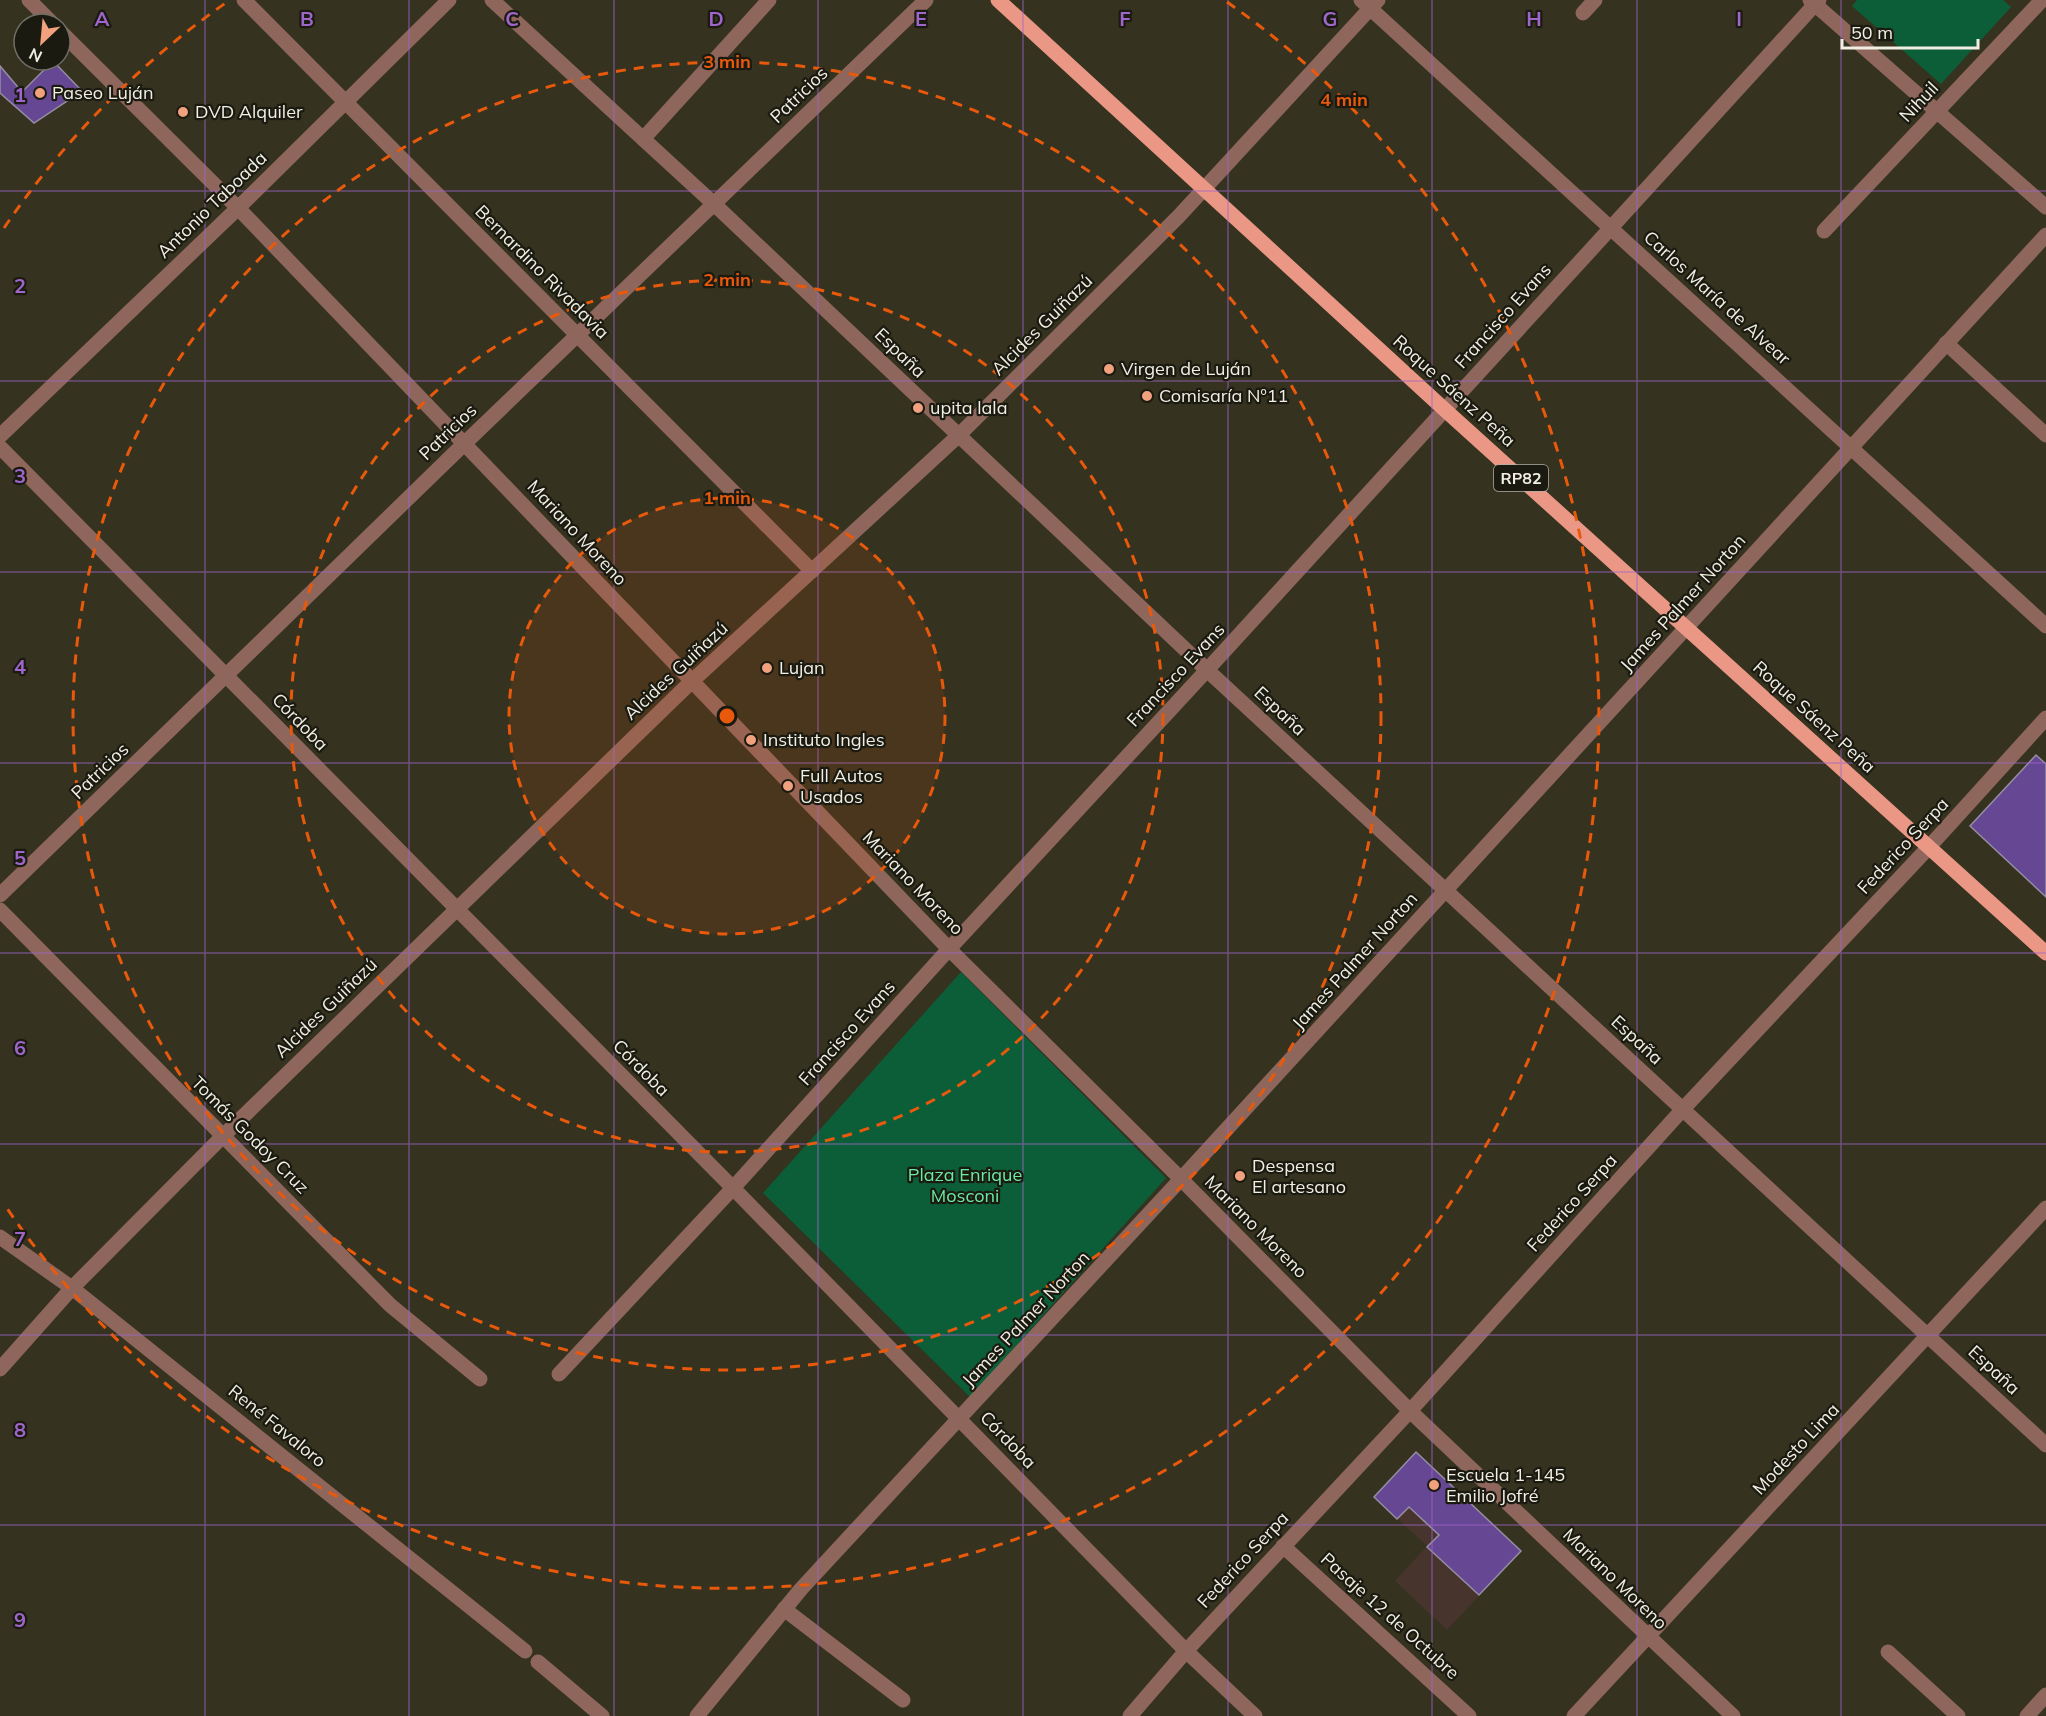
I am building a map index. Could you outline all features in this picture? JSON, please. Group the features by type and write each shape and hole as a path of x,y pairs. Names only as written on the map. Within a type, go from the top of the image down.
{"main road":[{"name":"Roque Sáenz Peña","path":"998,0 1444,409 2046,953"}],"street":[{"path":"29,0 41,12"},
{"name":"Bernardino Rivadavia","path":"244,0 812,571"},
{"name":"Antonio Taboada","path":"0,436 238,208 449,0"},
{"name":"España","path":"492,0 714,204 1207,670 2046,1445"},
{"path":"643,139 769,0"},
{"name":"Patricios","path":"0,895 465,443 927,0"},
{"path":"1583,13 1595,0"},
{"name":"Nihuil","path":"1824,231 2042,0"},
{"path":"1815,2 2046,207"},
{"name":"Francisco Evans","path":"559,1374 733,1188 1815,2"},
{"name":"Alcides Guiñazú","path":"0,1370 72,1288 223,1136 691,682 958,436 1204,189 1370,3"},
{"name":"Carlos María de Alvear","path":"1370,3 2046,626"},
{"name":"Mariano Moreno","path":"72,43 238,208 949,949 1410,1410 1733,1716"},
{"name":"James Palmer Norton","path":"697,1716 784,1609 2046,235"},
{"path":"1946,343 2046,435"},
{"name":"Córdoba","path":"0,447 227,674 1186,1651 1255,1716"},
{"name":"Federico Serpa","path":"1130,1716 1186,1651 1410,1410 1683,1109 1929,847 2046,718"},
{"name":"Tomás Godoy Cruz","path":"0,910 390,1305 480,1379"},
{"name":"Modesto Lima","path":"1574,1716 2046,1208"},
{"name":"René Favaloro","path":"0,1237 72,1288 525,1651"},
{"name":"Pasaje 12 de Octubre","path":"1283,1546 1469,1716"},
{"path":"784,1609 903,1700"},
{"path":"1888,1652 1958,1716"},
{"path":"538,1662 602,1716"},
{"path":"2027,1716 2046,1695"}],"shaded area":[{"path":"1416,1452 1521,1551 1447,1630 1395,1581 1427,1546 1374,1497"}],"green space":[{"path":"1857,0 2003,0 2011,7 1941,84 1852,6"},
{"name":"Plaza Enrique Mosconi","path":"961,972 1166,1178 970,1397 763,1193"}],"building":[{"name":"Paseo Luján","path":"0,66 22,92 42,72 64,72 82,91 34,123 0,93"},
{"path":"2036,755 2046,764 2046,897 1970,826"},
{"path":"1416,1452 1521,1551 1479,1595 1427,1547 1439,1535 1409,1507 1397,1519 1374,1497"}],"place":[{"name":"Paseo Luján","path":"40,93"},
{"name":"DVD Alquiler","path":"183,112"},
{"name":"Virgen de Luján","path":"1109,369"},
{"name":"Comisaría Nº11","path":"1147,396"},
{"name":"upita lala","path":"918,408"},
{"name":"Lujan","path":"767,668"},
{"name":"Instituto Ingles","path":"751,740"},
{"name":"Full Autos Usados","path":"788,786"},
{"name":"Despensa El artesano","path":"1240,1176"},
{"name":"Escuela 1-145 Emilio Jofré","path":"1434,1485"}]}
